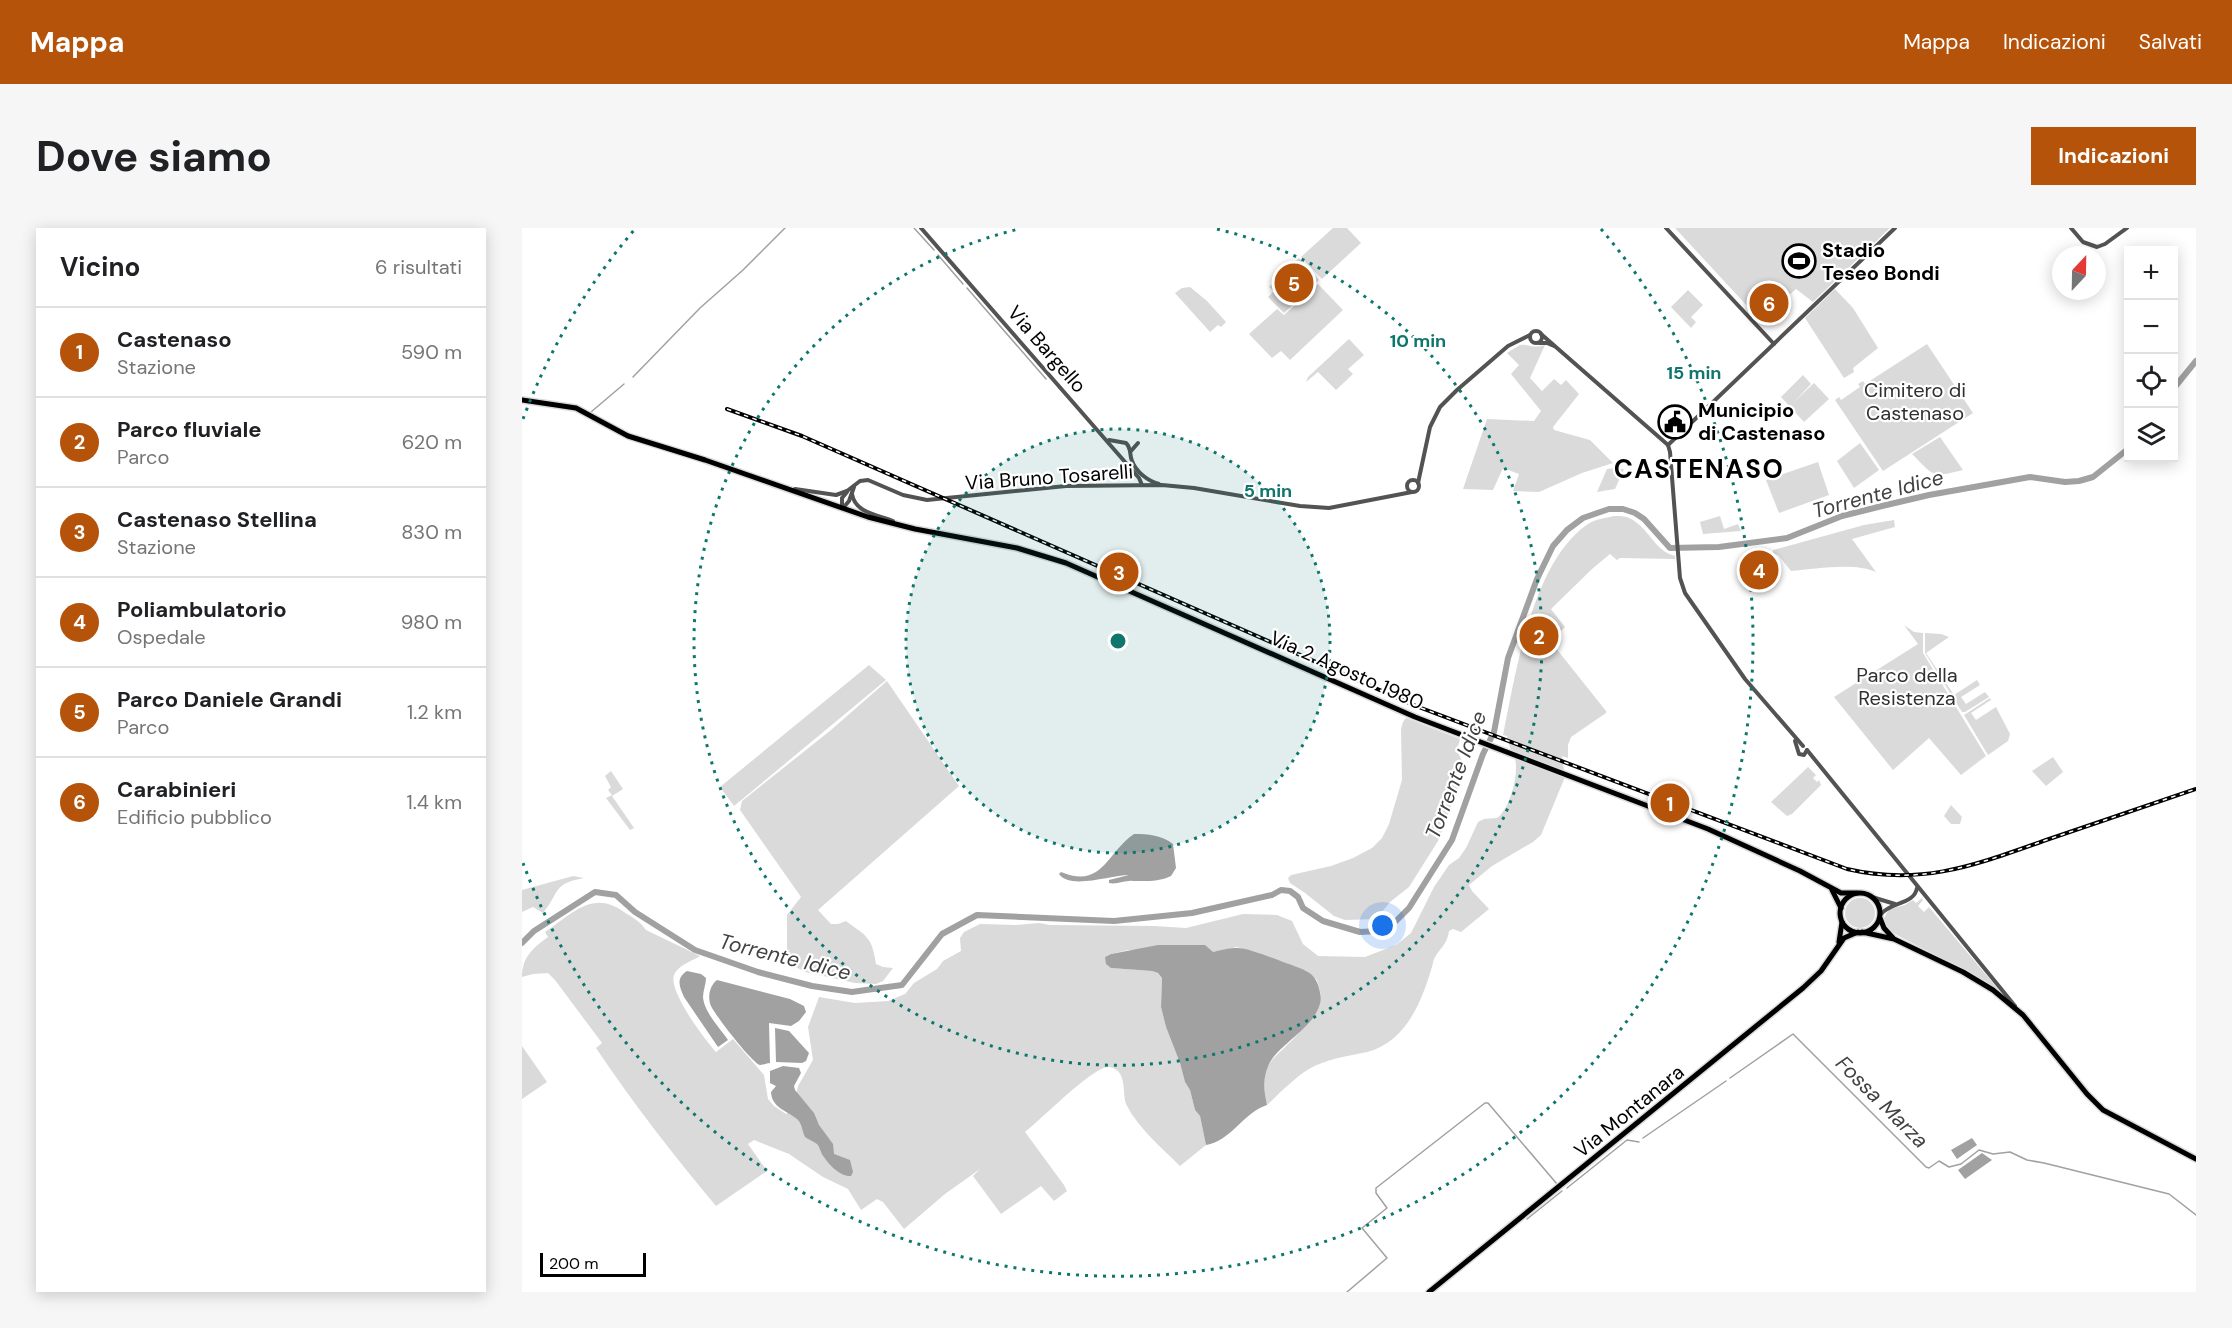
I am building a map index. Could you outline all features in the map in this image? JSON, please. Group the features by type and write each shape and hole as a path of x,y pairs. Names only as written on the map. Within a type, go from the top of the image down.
{"main road":[{"name":"Via Bruno Tosarelli","path":"522,400 576,408 628,436 705,460 842,508"},
{"name":"Via 2 Agosto 1980","path":"842,508 908,528 1017,548 1066,563 1398,710 1708,828 1800,871 1830,889 1841,893 1857,893"},
{"path":"1830,889 1841,909"},
{"path":"1894,939 1884,928 1879,905 1872,897 1857,893 1846,899 1841,909 1841,917 1849,929 1894,939 1978,981 2004,998 2023,1016 2087,1094 2103,1110 2196,1159"},
{"path":"1860,932 1875,925 1880,916"},
{"name":"Via Montanara","path":"1838,945 1842,927 1841,917"},
{"name":"Via Montanara","path":"1429,1292 1803,988 1821,971 1838,945 1847,936 1860,932"}],"street":[{"name":"Via Bargello","path":"921,228 1105,438 1142,484"},
{"path":"1666,228 1774,344"},
{"path":"1668,445 1894,228"},
{"path":"2071,228 2084,242 2097,247 2127,228"},
{"path":"1419,469 1407,485 1412,492 1418,490 1419,469 1430,427 1440,407 1508,346 1536,331 1558,347 1668,445 1682,585 1692,605 1739,671 1794,738 1805,748 2023,1016"},
{"path":"1539,343 1542,339 1541,334"},
{"path":"1530,335 1533,342"},
{"path":"1515,342 1547,343 1558,347"},
{"path":"1105,438 1112,442 1126,443 1131,452 1133,464 1144,476 1162,485"},
{"path":"1131,452 1138,443"},
{"path":"1142,484 1144,476"},
{"name":"Via Bruno Tosarelli","path":"781,487 836,495 868,480 903,495 927,500 1066,486 1142,484 1194,488 1319,508 1333,508 1412,492"},
{"path":"1411,481 1418,483"},
{"name":"Via Bruno Tosarelli","path":"1393,495 1407,485"},
{"path":"842,508 849,501 854,487"},
{"path":"842,508 842,498 847,491"},
{"path":"852,494 853,502 858,507 908,528"},
{"path":"1794,738 1798,753 1816,764"},
{"path":"1797,748 1805,748"},
{"path":"1802,755 1805,754 1805,748"},
{"path":"1880,916 1885,909 1914,896 1917,890 1916,884"},
{"path":"1872,897 1895,904"}],"green space":[{"path":"1333,228 1347,228 1361,243 1322,279 1301,257"},
{"path":"1675,228 1890,228 1813,302 1796,289 1782,302 1770,289 1749,308"},
{"path":"1299,258 1319,280 1284,313 1268,297 1274,291 1269,287"},
{"path":"1318,284 1343,310 1290,360 1281,351 1272,358 1249,334 1277,309 1284,315"},
{"path":"1190,287 1207,301 1226,322 1221,327 1218,325 1210,332 1175,293 1182,288"},
{"path":"1835,289 1853,308 1878,348 1853,368 1854,372 1844,378 1805,318"},
{"path":"1688,290 1703,305 1691,317 1696,322 1691,328 1671,307"},
{"path":"1349,339 1364,355 1348,369 1353,374 1336,390 1318,372 1306,382 1308,377"},
{"name":"Cimitero di Castenaso","path":"1927,344 1973,413 1883,471 1835,400 1839,397 1841,400 1860,387 1858,384 1863,381 1865,384"},
{"path":"1520,345 1537,347 1545,345 1530,378 1542,391 1554,379 1561,385 1566,380 1579,394 1553,427 1554,430 1590,440 1613,463 1582,473 1539,492 1513,491 1519,474 1503,468 1493,490 1463,489 1487,419 1534,421 1541,411 1511,374 1519,365 1507,353"},
{"path":"1803,375 1811,384 1794,402 1814,383 1829,399 1804,422 1781,397"},
{"path":"1940,437 1963,470 1945,474 1934,473 1912,454"},
{"path":"1860,443 1879,470 1854,488 1837,461"},
{"path":"1818,462 1829,495 1779,513 1766,480"},
{"path":"1607,469 1624,469 1615,489 1597,492"},
{"path":"1614,516 1627,517 1636,522 1656,544 1675,556 1675,559 1620,558 1617,560 1610,554 1551,609 1565,627 1553,639 1555,647 1606,713 1571,737 1568,745 1568,758 1562,756 1565,777 1541,835 1492,866 1469,885 1489,909 1461,932 1453,929 1449,931 1446,941 1434,959 1418,1004 1403,1029 1393,1039 1367,1052 1330,1060 1309,1069 1267,1105 1264,1080 1266,1071 1273,1058 1300,1032 1321,995 1317,980 1307,971 1237,947 1213,952 1128,950 1105,957 1111,968 1152,971 1158,973 1162,978 1161,1007 1166,1027 1185,1082 1190,1090 1195,1110 1200,1116 1206,1145 1180,1166 1138,1123 1125,1101 1122,1078 1115,1069 1109,1067 1091,1075 1025,1132 1067,1191 1054,1201 1041,1186 1001,1214 973,1176 980,1169 945,1194 904,1229 883,1202 877,1199 861,1210 848,1189 823,1177 789,1154 754,1140 748,1144 767,1171 716,1206 624,1089 596,1048 602,1043 555,980 548,973 522,977 526,958 548,937 545,932 592,903 613,906 636,920 646,930 700,956 681,966 674,975 676,992 696,1027 716,1052 733,1039 764,1075 768,1099 786,1114 794,1107 798,1086 813,1060 808,1027 819,997 855,1003 888,1001 905,994 914,983 937,969 943,961 961,951 960,938 964,932 980,924 1039,923 1186,928 1243,914 1277,915 1292,921 1303,944 1318,956 1365,957 1396,945 1411,933 1434,887 1449,865 1459,858 1466,848 1478,822 1497,818 1506,807 1512,791 1516,765 1507,736 1503,735 1529,620 1553,564 1569,541 1591,522"},
{"path":"1720,516 1724,529 1738,524 1741,531 1703,534 1700,522"},
{"path":"1894,520 1895,527 1852,539 1876,572 1857,567 1791,571 1778,555 1773,553 1773,550 1864,525"},
{"name":"Parco della Resistenza","path":"1904,625 1914,632 1923,633 1923,653 1986,756 1961,775 1929,738 1893,770 1834,697 1918,644"},
{"path":"1925,633 1949,637 1926,653 1954,695 1977,680 1980,685 1961,697 1966,704 1985,692 1989,697 1962,712 1925,653"},
{"path":"869,665 886,680 734,806 720,787"},
{"path":"887,681 959,786 818,910 831,924 846,921 859,930 870,942 876,964 893,968 883,981 876,984 855,983 805,972 787,962 787,915 801,897 740,810 742,801 831,730"},
{"path":"1990,698 1991,700 1971,713 1976,720 1996,707 2010,734 2008,741 1988,755 1964,715"},
{"path":"1406,718 1460,739 1457,750 1465,768 1438,841 1409,887 1390,902 1376,919 1345,920 1334,916 1290,883 1288,878 1291,875 1331,866 1353,858 1372,848 1382,838 1389,824 1402,780 1401,729"},
{"path":"2053,757 2063,772 2046,786 2032,771"},
{"path":"1808,767 1816,775 1813,778 1817,782 1819,780 1821,785 1792,814 1787,816 1771,802"},
{"path":"611,771 623,789 612,796 634,828 630,830 606,798 612,795 608,790 611,787 605,776"},
{"path":"1951,805 1962,817 1960,824 1951,824 1944,816"},
{"path":"573,876 584,878 574,880 558,889 543,913 533,907 522,912 522,890"},
{"path":"1860,898 1871,902 1875,913 1871,924 1860,928 1849,924 1845,913 1849,902"},
{"path":"1922,898 1918,906 1924,912 1929,907 1999,990 1889,931 1884,918 1889,909 1905,905 1913,900 1916,903"},
{"path":"522,1046 547,1082 522,1099"}],"shaded area":[{"path":"1134,834 1155,836 1173,844 1176,868 1171,876 1157,880 1109,883 1109,880 1129,875 1072,881 1064,879 1059,874 1061,872 1086,876 1095,872"},
{"path":"1158,945 1205,945 1213,952 1241,948 1310,973 1316,980 1320,992 1317,1012 1310,1022 1269,1064 1264,1084 1267,1105 1251,1114 1223,1138 1206,1145 1200,1116 1195,1110 1190,1090 1185,1082 1166,1027 1161,1007 1162,978 1158,973 1152,971 1111,968 1106,964 1105,957 1111,954"},
{"path":"687,971 701,974 706,978 704,1003 728,1040 718,1047 682,993 680,979"},
{"path":"717,980 790,999 804,1006 806,1012 799,1021 791,1026 769,1023 770,1063 760,1065 756,1062 714,1011 709,995"},
{"path":"775,1028 789,1031 809,1053 806,1061 802,1063 776,1062"},
{"path":"783,1066 799,1068 801,1073 794,1086 795,1090 814,1113 819,1125 833,1144 834,1154 850,1160 853,1172 851,1176 843,1175 832,1167 817,1144 805,1137 799,1121 774,1102 771,1092 776,1086 770,1083 770,1071"},
{"path":"1972,1138 1977,1145 1957,1159 1951,1150"},
{"path":"1982,1153 1992,1160 1965,1179 1958,1170"}],"waterway":[{"path":"633,377 700,308 785,228"},
{"path":"914,228 934,250"},
{"path":"938,255 963,284"},
{"path":"967,288 1046,379"},
{"name":"Torrente Idice","path":"2178,383 2196,361"},
{"path":"591,412 624,384"},
{"name":"Torrente Idice","path":"522,943 534,931 595,892 616,895 635,912 695,950 758,972 812,986 852,992 902,985 942,934 977,915 1114,921 1192,913 1272,895 1281,890 1290,891 1298,897 1303,908 1323,921 1360,932 1378,931 1395,922 1409,908 1452,840 1483,754 1494,732 1508,658 1537,579 1553,546 1567,530 1583,518 1609,509 1623,509 1644,519 1670,548 1719,547 1787,538 1842,516 1929,495 2030,477 2065,482 2079,481 2093,477 2124,452"},
{"name":"Fossa Marza","path":"1730,1078 1793,1034 1926,1167 1929,1168 1939,1161 1949,1167 1961,1164 1979,1150 1993,1154 2010,1152 2027,1160 2169,1194 2196,1215"},
{"name":"Fossa Marza","path":"1643,1138 1726,1081"},
{"path":"1347,1292 1387,1258 1362,1228 1387,1208 1376,1193 1376,1188 1485,1103 1488,1103 1557,1184"},
{"name":"Fossa Marza","path":"1567,1188 1627,1140 1639,1142"},
{"name":"Fossa Marza","path":"1527,1219 1562,1191"}],"railway":[{"path":"727,409 802,436 1416,706 1847,869 1875,874 1902,875 1952,870 2001,856 2196,789"}],"place":[{"name":"Stadio Teseo Bondi","path":"1799,261"},
{"name":"Parco Daniele Grandi","path":"1294,283"},
{"name":"Carabinieri","path":"1769,303"},
{"name":"Municipio di Castenaso","path":"1675,422"},
{"name":"Poliambulatorio","path":"1759,570"},
{"name":"Castenaso Stellina","path":"1119,572"},
{"name":"Parco fluviale","path":"1539,636"},
{"name":"Castenaso","path":"1670,803"}],"district":[{"name":"CASTENASO","path":"1699,469"}]}
